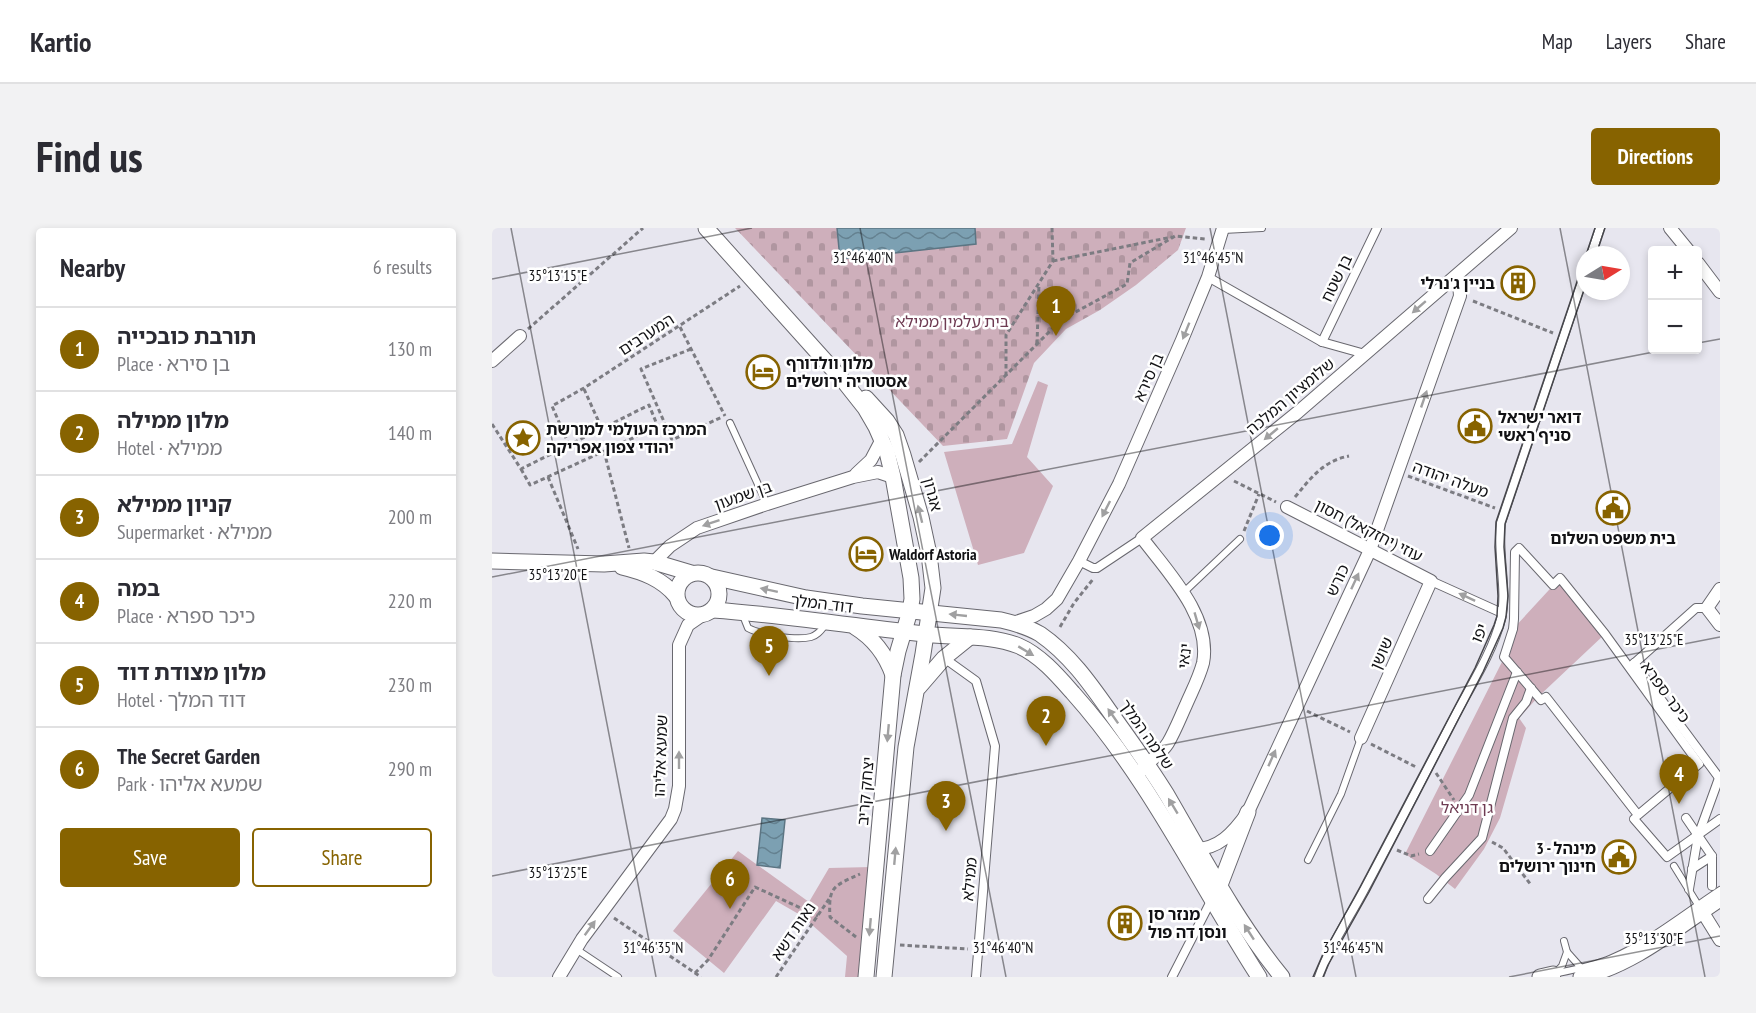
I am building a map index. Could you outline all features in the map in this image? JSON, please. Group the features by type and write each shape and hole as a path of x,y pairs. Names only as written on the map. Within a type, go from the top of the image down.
{"street":[{"name":"אגרון","path":"706,228 846,384 865,408 882,439 891,463 911,578 910,611"},
{"name":"בן שטח","path":"1322,342 1377,228"},
{"name":"שלומציון המלכה","path":"1095,568 1142,538 1222,475 1511,228"},
{"path":"1594,246 1600,228"},
{"path":"1670,228 1685,246"},
{"name":"בן סירא","path":"1013,623 1034,616 1052,604 1063,590 1079,561 1119,483 1182,340 1208,277 1222,233"},
{"path":"1702,268 1720,292"},
{"path":"1456,276 1461,288 1460,296"},
{"path":"1208,277 1322,342 1365,354"},
{"name":"כורש","path":"1199,849 1210,847 1224,840 1239,826 1248,812 1370,550 1460,296"},
{"name":"יפו","path":"1319,977 1328,954 1365,890 1495,636 1502,613 1503,596 1499,547 1501,523 1576,299"},
{"path":"492,361 520,336"},
{"name":"אגרון","path":"846,384 864,396 887,421 896,435 909,472 932,575 932,599 927,634"},
{"name":"בן שמעון","path":"853,477 872,460 882,439"},
{"name":"בן שמעון","path":"654,562 670,546 697,528 853,477 878,472 893,477"},
{"name":"עוזי (יחזקאל) חסון","path":"1287,507 1431,581 1502,613"},
{"name":"ינאי","path":"1137,776 1169,741 1198,677 1203,660 1202,638 1195,612 1184,592 1142,538"},
{"name":"כיכר ספרא","path":"1519,548 1553,585 1560,578 1632,665 1700,764 1638,815 1546,697 1541,700 1517,672 1504,657 1513,629 1515,552 1519,548"},
{"path":"492,561 604,564 632,561 654,562 712,577 719,590 717,604 707,613 693,615 682,609 676,596 665,585 648,575 604,564"},
{"path":"1079,561 1095,568"},
{"path":"676,596 680,582 691,573"},
{"name":"דוד המלך","path":"712,577 806,598 910,611"},
{"name":"שושן","path":"1361,738 1431,581"},
{"path":"1707,608 1720,589"},
{"path":"1689,890 1698,836 1720,778 1632,665 1696,608 1707,608"},
{"path":"1707,608 1720,625"},
{"name":"שלמה המלך","path":"910,611 990,618 1013,623 1038,633 1060,651 1080,671 1147,763 1257,945 1282,977"},
{"name":"יצחק קריב","path":"866,977 893,675 910,611"},
{"name":"דוד המלך","path":"707,613 742,613 927,634"},
{"name":"שמעא אליהו","path":"559,977 603,910 665,828 675,809 679,786 679,645 688,625 707,613"},
{"path":"849,624 873,640 887,660 893,675"},
{"path":"884,977 893,944 906,747 927,634"},
{"name":"שלמה המלך","path":"927,634 990,639 1018,646 1038,658 1065,684 1137,776 1259,977"},
{"path":"916,692 944,658 970,638"},
{"name":"ממילא","path":"944,658 976,681 995,746 976,977"},
{"path":"1430,851 1469,795 1517,672"},
{"path":"1428,899 1482,838 1513,718 1526,702 1531,688"},
{"path":"1220,885 1248,812"},
{"path":"1584,973 1624,961 1700,907 1717,892 1712,856 1686,818"},
{"path":"1634,819 1667,857 1720,819"},
{"path":"1181,846 1199,849"},
{"path":"1692,869 1712,856"},
{"path":"1172,977 1212,899"},
{"path":"1700,907 1720,940"}],"lane":[{"path":"1222,233 1262,228"},
{"path":"730,423 767,504"},
{"path":"1184,592 1240,539"},
{"path":"1308,860 1341,794 1361,738"},
{"path":"1674,866 1700,907"},
{"path":"1564,941 1567,952 1584,973"},
{"path":"576,949 618,977"},
{"path":"1547,976 1562,966 1567,952"},
{"path":"1547,976 1584,973"}],"path":[{"path":"520,336 643,228"},
{"path":"1006,376 1006,335 1053,261 1052,228"},
{"path":"1053,261 1175,236 1222,233"},
{"path":"909,472 1061,320 1127,284 1130,263 1175,236"},
{"name":"המערבים","path":"569,445 552,406 680,327 752,278"},
{"path":"1036,346 1039,282"},
{"path":"1460,296 1563,337"},
{"path":"680,327 730,423"},
{"path":"691,349 641,369 672,440 725,416"},
{"path":"584,388 602,429"},
{"path":"521,469 649,405 658,427"},
{"path":"492,424 530,485 665,424"},
{"path":"604,451 630,549"},
{"path":"1222,475 1287,507 1324,465 1336,458 1349,456"},
{"name":"מעלה יהודה","path":"1398,473 1496,508"},
{"path":"548,477 578,549"},
{"path":"1240,539 1259,494"},
{"path":"1060,627 1074,603 1094,578 1095,568"},
{"path":"1482,838 1503,848 1531,885"},
{"name":"נאות דשא","path":"776,977 837,884 865,872"},
{"path":"695,973 708,960 754,887 818,916"},
{"path":"829,899 830,917 858,940 869,941"},
{"path":"603,910 700,977"},
{"path":"893,944 978,950"}],"green space":[{"name":"בית עלמין ממילא","path":"735,228 1186,228 1178,250 1136,285 1100,310 1066,329 1034,363 1007,439 943,446"},
{"path":"1038,381 1048,385 1027,457 1053,486 1024,553 978,565 944,452 1012,444"},
{"name":"גן דניאל","path":"1560,578 1605,634 1519,718 1526,728 1500,818 1484,849 1455,889 1405,854 1504,658 1513,629"},
{"path":"738,851 809,902 829,868 872,867 860,977 845,977 847,956 802,916 776,901 724,973 673,931"}],"water":[{"path":"837,228 975,228 976,244 840,259"},
{"path":"762,818 785,820 780,868 757,865"}],"tram line":[{"path":"1589,246 1595,228"},
{"path":"1599,246 1605,228"},
{"path":"1313,977 1323,954 1475,668 1494,625 1498,596 1496,522 1576,285"},
{"path":"1323,977 1483,672 1503,628 1508,596 1504,547 1505,524 1581,300"}],"place":[{"name":"בניין ג'נרלי","path":"1518,283"},
{"name":"תורבת כובכייה","path":"1056,336"},
{"name":"מלון וולדורף אסטוריה ירושלים","path":"763,372"},
{"name":"דואר ישראל סניף ראשי","path":"1475,426"},
{"name":"המרכז העולמי למורשת יהודי צפון אפריקה","path":"523,438"},
{"name":"בית משפט השלום","path":"1613,508"},
{"name":"Waldorf Astoria","path":"866,554"},
{"name":"מלון מצודת דוד","path":"769,676"},
{"name":"מלון ממילה","path":"1046,746"},
{"name":"במה","path":"1679,804"},
{"name":"קניון ממילא","path":"946,831"},
{"name":"3 - מינהל חינוך ירושלים","path":"1619,857"},
{"name":"The Secret Garden","path":"730,909"},
{"name":"מנזר סן ונסן דה פול","path":"1125,923"}]}
